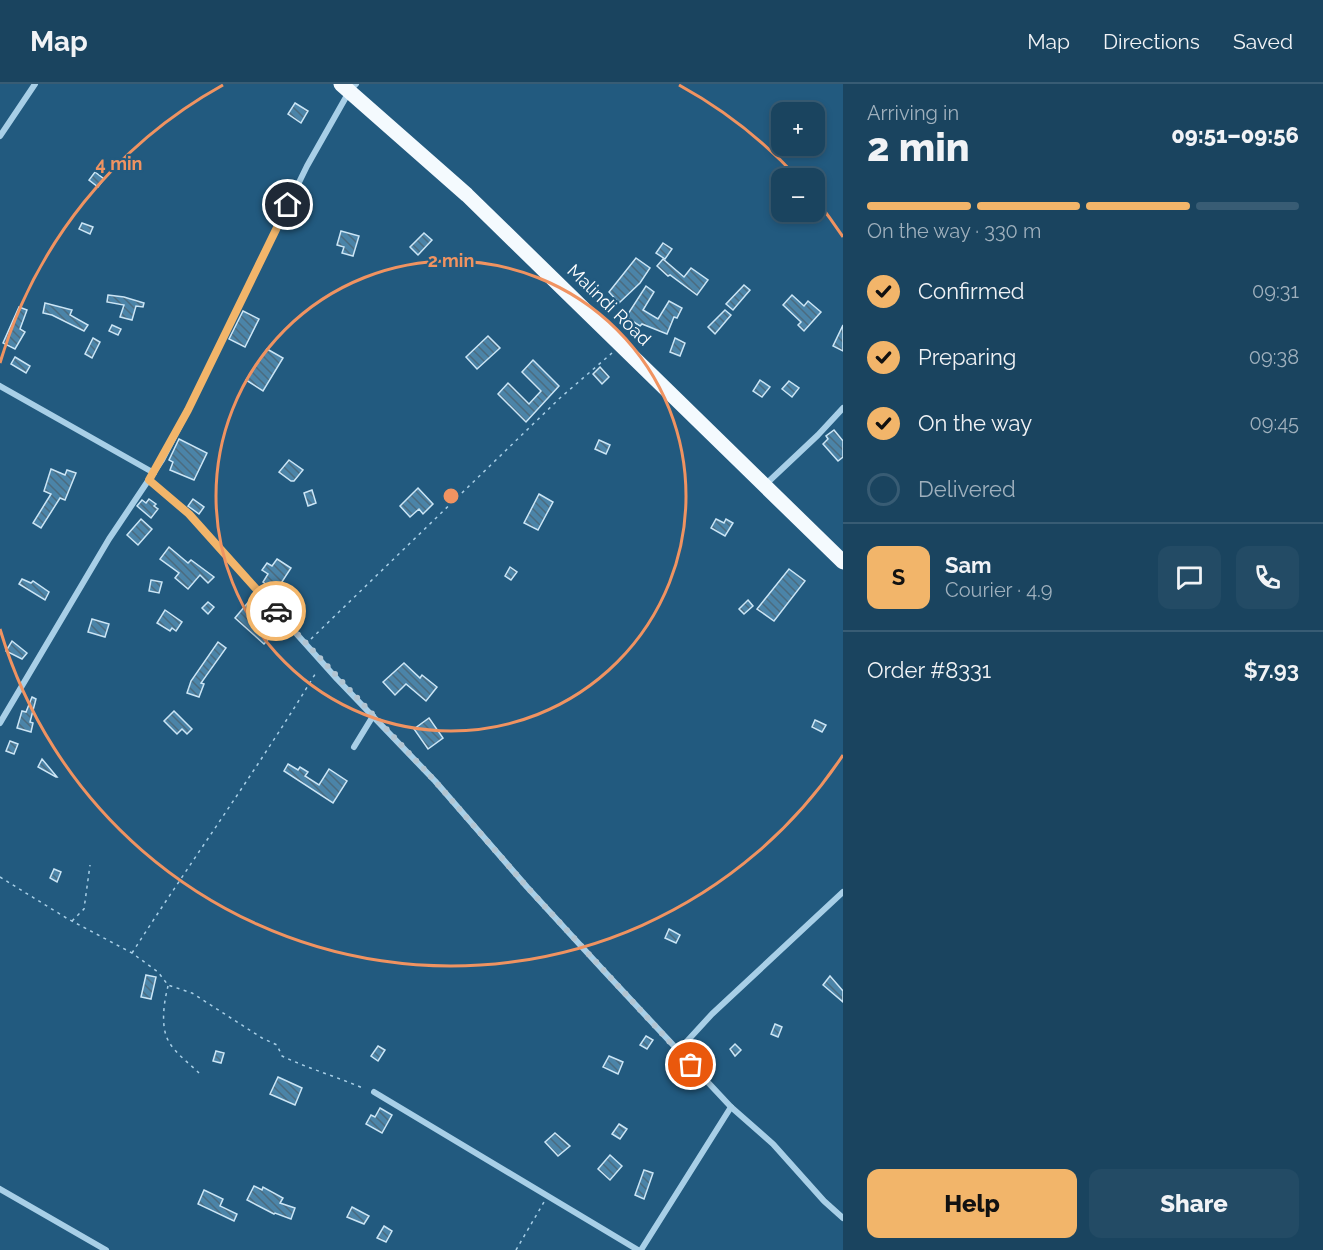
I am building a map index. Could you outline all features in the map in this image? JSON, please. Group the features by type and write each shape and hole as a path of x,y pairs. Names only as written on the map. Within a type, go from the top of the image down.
{"highway":[{"name":"Malindi Road","path":"349,86 467,195 843,562"}],"street":[{"path":"0,136 35,84"},
{"path":"0,723 109,538 154,473 188,410 307,166 349,86"},
{"path":"0,387 154,473"},
{"path":"765,485 843,408"},
{"path":"149,480 189,514 322,662 451,799 527,887 678,1051 843,1218"},
{"path":"354,747 373,716"},
{"path":"678,1051 712,1014 843,892"},
{"path":"374,1092 639,1250 731,1107"},
{"path":"0,1189 106,1250"}],"path":[{"path":"306,644 560,398 622,345"},
{"path":"132,953 277,737 322,662"},
{"path":"72,921 84,909 90,865"},
{"path":"0,877 72,921 132,953 158,972 168,985 192,993 277,1046 282,1056 305,1068 339,1077 374,1092"},
{"path":"168,985 164,1002 165,1028 169,1042 200,1073"},
{"path":"516,1250 548,1196"}],"building":[{"path":"295,103 308,111 301,123 288,114"},
{"path":"95,172 104,179 98,187 89,180"},
{"path":"82,223 93,227 90,234 79,229"},
{"path":"341,231 359,236 353,256 342,253 344,247 337,245"},
{"path":"424,233 432,240 418,255 410,247"},
{"path":"663,243 672,249 665,259 656,253"},
{"path":"636,258 650,268 640,283 619,303 609,292"},
{"path":"663,259 684,277 691,268 708,280 697,295 657,266"},
{"path":"744,285 750,290 733,310 726,304"},
{"path":"646,286 654,292 643,310 658,319 669,301 682,308 677,318 674,317 667,334 642,324 640,326 626,317"},
{"path":"108,295 144,303 143,307 136,306 132,320 120,317 124,305 107,302"},
{"path":"792,295 804,306 808,301 821,312 804,331 798,325 801,322 783,305"},
{"path":"45,303 72,310 70,315 88,325 84,331 43,313"},
{"path":"19,307 27,310 20,329 25,332 15,349 3,343"},
{"path":"725,310 731,315 715,334 708,327"},
{"path":"243,311 259,319 245,347 229,339"},
{"path":"112,325 121,329 118,335 109,331"},
{"path":"843,325 843,351 833,346"},
{"path":"488,336 500,348 477,369 466,357"},
{"path":"93,338 100,342 92,358 85,354"},
{"path":"675,338 685,343 680,356 670,352"},
{"path":"267,349 283,358 263,391 246,380"},
{"path":"15,357 30,366 26,373 11,364"},
{"path":"533,360 559,386 526,422 498,394 508,383 529,404 541,391 522,372"},
{"path":"600,367 609,377 602,384 593,374"},
{"path":"760,380 770,387 762,397 753,391"},
{"path":"789,381 799,388 792,397 782,389"},
{"path":"834,430 843,441 843,457 838,461 823,444 828,439 826,436"},
{"path":"179,439 207,453 194,480 170,470 173,462 169,460"},
{"path":"599,440 610,445 606,454 595,449"},
{"path":"289,460 303,470 294,481 279,472"},
{"path":"51,469 65,475 67,470 76,473 65,500 60,498 41,528 33,523 51,494 44,491"},
{"path":"418,488 433,504 423,514 419,509 410,517 400,506"},
{"path":"312,490 316,503 308,506 304,493"},
{"path":"539,494 553,502 538,530 524,523"},
{"path":"149,499 156,504 154,506 158,509 151,518 137,506 142,500 146,503"},
{"path":"193,499 204,507 199,514 188,506"},
{"path":"141,519 152,529 138,545 127,535"},
{"path":"716,519 724,523 726,519 733,523 725,536 711,528"},
{"path":"169,547 188,563 191,560 214,577 208,583 200,575 188,589 175,578 179,573 160,559"},
{"path":"277,559 291,568 276,591 263,582 268,574 262,570 267,563 272,566"},
{"path":"510,567 517,572 511,580 505,576"},
{"path":"789,569 805,581 774,621 757,609"},
{"path":"22,579 31,583 33,581 49,592 45,600 19,584"},
{"path":"151,580 162,582 159,593 149,591"},
{"path":"250,600 268,615 265,619 277,630 264,644 235,618"},
{"path":"748,600 753,606 744,614 739,609"},
{"path":"208,602 214,607 208,614 202,608"},
{"path":"165,610 182,622 176,631 172,628 170,631 157,623"},
{"path":"92,619 109,624 105,637 88,632"},
{"path":"12,641 27,653 22,659 6,651"},
{"path":"218,642 226,648 201,683 204,684 199,697 187,693 191,681"},
{"path":"404,663 420,678 422,675 437,687 426,701 406,684 395,695 383,682"},
{"path":"32,697 36,699 30,722 33,723 31,732 17,728 22,711 26,712"},
{"path":"174,711 192,729 187,734 182,729 177,734 164,721"},
{"path":"429,718 443,738 428,749 414,729"},
{"path":"815,720 826,725 822,732 812,727"},
{"path":"10,741 18,744 14,754 6,751"},
{"path":"42,759 57,777 38,767"},
{"path":"288,764 298,770 300,767 308,772 305,776 319,785 329,769 347,781 333,803 284,771"},
{"path":"54,869 61,872 57,882 50,878"},
{"path":"669,929 680,935 676,943 665,938"},
{"path":"146,975 156,977 151,999 141,997"},
{"path":"830,976 843,991 843,1002 823,985"},
{"path":"775,1024 782,1027 778,1037 771,1034"},
{"path":"646,1036 653,1040 647,1049 640,1045"},
{"path":"735,1044 741,1050 735,1056 730,1049"},
{"path":"378,1046 385,1050 378,1061 371,1056"},
{"path":"216,1051 224,1053 221,1063 213,1061"},
{"path":"609,1056 623,1062 618,1074 603,1067"},
{"path":"278,1077 302,1088 295,1105 270,1094"},
{"path":"380,1108 392,1115 382,1133 366,1124 371,1115 375,1117"},
{"path":"619,1124 627,1129 620,1139 612,1134"},
{"path":"555,1133 570,1146 558,1156 545,1142"},
{"path":"610,1155 622,1166 610,1180 598,1169"},
{"path":"644,1170 653,1173 644,1199 635,1195"},
{"path":"254,1186 262,1190 263,1187 283,1198 280,1203 295,1208 291,1219 274,1214 247,1200"},
{"path":"204,1190 223,1199 220,1206 237,1214 234,1221 198,1204"},
{"path":"352,1207 369,1216 364,1224 347,1217"},
{"path":"384,1226 392,1231 386,1242 377,1238"}],"way so far":[{"path":"276,611 337,679 435,781 527,887 691,1065"}],"route":[{"path":"276,611 189,514 149,480 188,410 288,205"}]}
